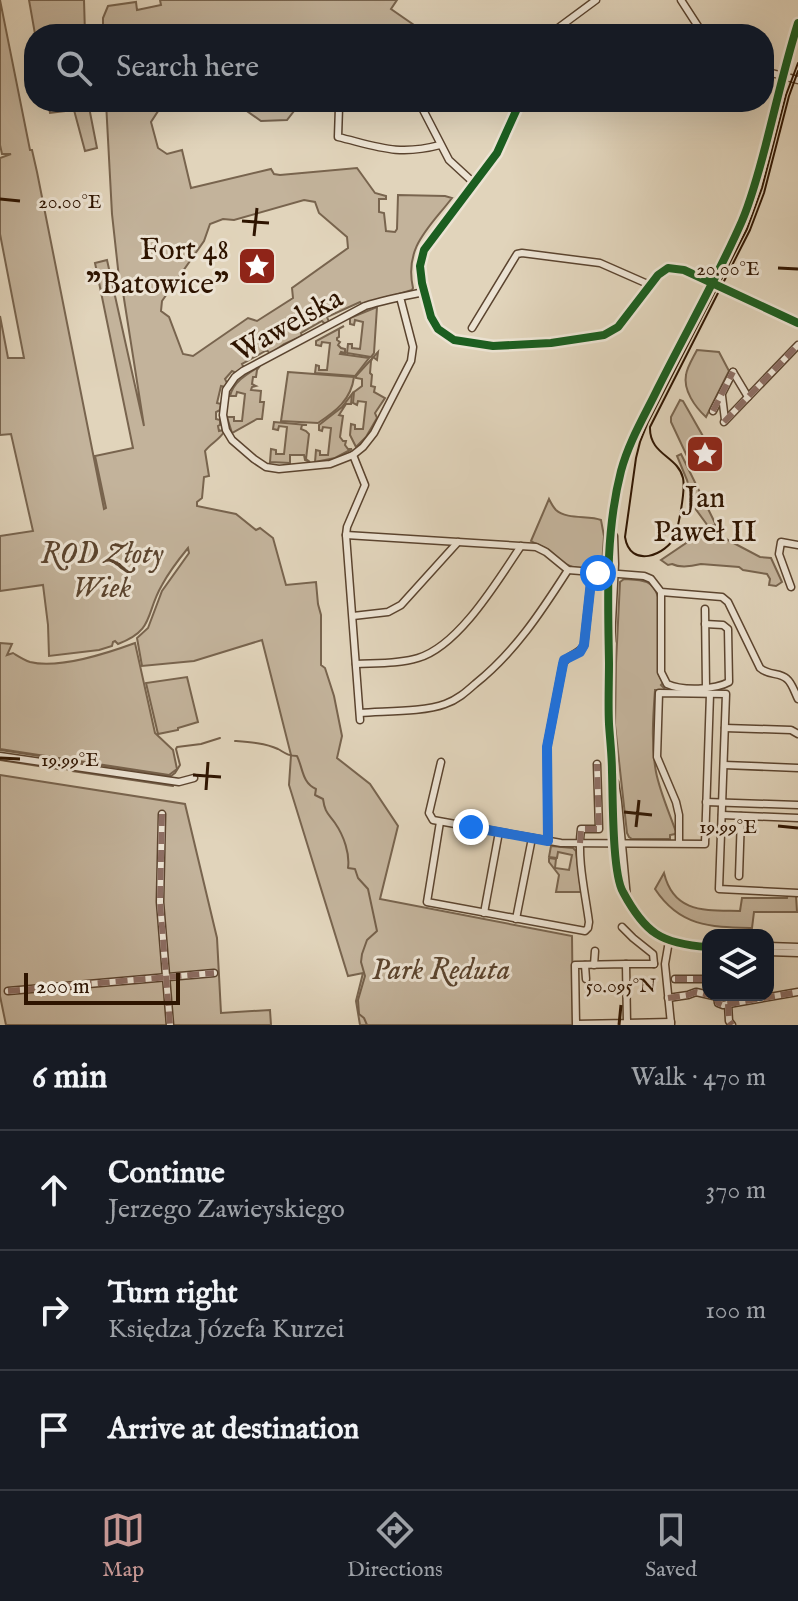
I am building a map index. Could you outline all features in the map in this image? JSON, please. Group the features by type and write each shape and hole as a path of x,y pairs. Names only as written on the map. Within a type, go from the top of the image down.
{"street":[{"path":"564,24 596,0"},
{"path":"681,0 697,24"},
{"path":"702,946 669,941 654,933 634,912 619,881 609,721 613,516 622,469 631,444 743,219 798,23"},
{"path":"774,74 798,80"},
{"path":"339,112 338,137 399,151 416,151 440,145"},
{"path":"424,112 454,166 474,183"},
{"path":"516,112 504,142 492,160 424,250 420,266 424,292 428,310 438,329 454,340 493,346 558,342 610,333 624,321 650,285 668,268 684,270 798,323"},
{"path":"472,328 517,254 594,261 650,285"},
{"name":"Wawelska","path":"353,455 330,464 266,467 232,440 226,430 223,415 229,385 243,371 348,314 365,306 424,292"},
{"path":"400,297 413,347 411,361 374,433 353,455 365,485 346,535 360,717 439,706 456,700 515,646 568,570"},
{"path":"722,393 724,421 798,345"},
{"path":"713,411 733,372 748,397"},
{"path":"346,535 542,549 568,570 648,577 655,582 661,592 662,677 671,687 726,694 719,889 739,887 798,893"},
{"path":"353,616 388,612 401,605 458,542"},
{"path":"791,587 779,554 781,542 798,545"},
{"path":"356,664 420,658 437,648 476,611 521,546"},
{"path":"787,575 798,571"},
{"path":"548,841 547,747 564,660 580,652 584,645 592,572"},
{"path":"661,592 726,599 760,668 766,673 785,677 798,699"},
{"path":"441,762 429,813 433,820 548,841 705,844 708,691 705,609"},
{"path":"679,843 676,802 657,757 659,693 708,691 729,682 727,627 705,624"},
{"path":"725,728 791,730 798,734"},
{"path":"0,756 179,782 194,778"},
{"path":"440,822 427,902 585,931 588,928 581,829 599,829 597,764"},
{"path":"724,765 798,768"},
{"path":"706,802 798,805"},
{"path":"162,814 160,902 170,1025"},
{"path":"722,815 798,818"},
{"path":"739,876 741,816"},
{"path":"484,913 499,832"},
{"path":"516,919 532,838"},
{"path":"622,927 653,954 654,964"},
{"path":"665,964 575,965 576,1024 671,1024 665,964 669,941"},
{"path":"774,949 798,947"},
{"path":"774,950 798,953"},
{"path":"594,965 595,951"},
{"path":"626,964 627,1024"},
{"path":"585,965 586,979"},
{"path":"8,991 214,973"},
{"path":"675,979 702,979"},
{"path":"719,1001 719,1004 727,1004 798,992"},
{"path":"668,998 702,993"},
{"path":"727,1004 732,1025"}],"green space":[{"path":"0,0 104,509 95,456 133,448 95,263 107,260 144,426 120,287 107,112 158,112 151,122 158,148 167,154 182,150 191,188 271,169 274,174 280,175 357,168 375,193 386,196 386,199 379,199 379,212 384,213 386,231 395,232 398,195 452,198 415,249 412,290 362,305 360,302 327,317 329,322 325,324 322,321 270,354 267,350 242,364 244,368 236,373 232,371 225,379 227,383 225,387 221,386 217,403 221,404 220,410 216,412 216,419 220,420 219,431 224,432 205,451 209,476 204,477 202,498 197,506 236,514 256,530 260,528 273,538 286,585 316,582 321,615 321,665 325,668 334,696 342,736 337,758 370,784 398,826 380,899 572,936 573,1025 360,1025 356,1001 363,973 348,976 289,785 291,755 262,640 194,661 142,666 137,638 148,628 162,591 189,553 188,548 162,585 144,627 130,639 118,644 115,641 112,646 99,650 49,656 43,585 0,591 0,536 33,531 11,434 0,435 0,316 8,358 24,358 0,234 0,158 11,154 2,154","holes":["304,200 315,202 319,213 347,237 348,248 292,288 293,298 257,321 248,318 193,356 183,354 169,317 161,311 162,301 204,241 210,224"]},
{"path":"29,0 84,0 85,24 33,24"},
{"path":"160,0 397,0 391,9 413,24 103,24 108,6 136,2 137,10 161,5"},
{"path":"75,112 90,112 97,148 85,151"},
{"path":"248,112 293,112 287,120 261,121"},
{"path":"377,307 374,353 371,357 347,353 348,344 360,349 363,322 355,320 354,325 350,324 350,318"},
{"path":"344,326 339,329 337,338 340,342 338,345 345,349 345,353 340,354 369,358 355,376 315,373 316,365 319,370 327,370 330,343 322,342 321,346 316,345 316,341"},
{"path":"697,350 719,352 729,371 706,417 694,403 686,386 687,372"},
{"path":"372,358 371,386 375,387 374,392 385,398 375,413 377,418 366,437 356,447 350,435 351,424 355,425 355,429 363,429 366,402 353,403 354,392 362,386 362,379 356,376"},
{"path":"260,366 256,377 253,377 252,384 256,386 251,390 261,391 260,402 264,402 262,419 232,433 227,417 242,421 245,394 237,392 236,396 230,396 232,391 242,378"},
{"path":"288,372 354,377 346,398 318,423 281,421"},
{"path":"352,394 351,404 346,404 339,415 343,416 340,437 346,441 348,449 352,449 335,458 315,462 316,450 320,451 320,455 328,455 331,428 323,427 322,431 319,425 342,407"},
{"path":"680,400 708,445 695,461 697,466 693,469 671,422"},
{"path":"274,422 307,425 302,425 301,429 309,434 306,459 310,462 305,460 304,455 290,455 290,463 270,462 271,449 276,450 276,454 284,454 287,427 273,429"},
{"path":"681,454 716,525 708,526 689,500 687,480 677,456"},
{"path":"549,499 561,513 601,520 604,536 602,566 588,569 573,567 531,541"},
{"path":"707,529 760,557 771,558 782,582 776,586 769,585 767,574 739,567 679,566 668,565 661,560"},
{"path":"624,579 646,582 656,591 658,673 664,688 675,690 655,690 653,721 656,772 676,832 670,835 670,839 632,839 627,833 615,725 620,582"},
{"path":"0,643 12,644 7,655 13,653 41,664 83,659 135,643 155,733 173,750 177,769 169,775 0,749"},
{"path":"187,677 198,722 158,734 146,683"},
{"path":"0,775 185,804 217,938 221,1013 270,1010 271,1025 6,1025 0,996"},
{"path":"551,846 576,851 581,892 556,892 559,875 549,858 556,859 555,868 569,870 572,855 558,852 557,858 549,857"},
{"path":"664,873 675,896 693,907 740,911 742,898 787,898 788,894 796,896 797,912 754,912 752,928 698,922 675,911 655,889"}],"waterway":[{"path":"0,750 171,776 180,765 177,747 220,738"},
{"path":"235,741 268,745 297,756 305,779 316,789 315,795 323,799 341,834 347,851 348,868 355,869 368,889 377,931 367,940 361,962 365,976 358,1000 359,1014 367,1025"},
{"path":"0,760 64,770"},
{"path":"72,771 173,786"}],"tram line":[{"path":"798,63 747,229 640,442 625,537 628,547 641,556 665,549 676,535 684,491 680,471 654,444 650,427 750,230 764,193 798,71"}],"marked path":[{"path":"724,422 798,345"},
{"path":"713,411 733,372"},
{"path":"580,843 581,829 599,829 597,764"},
{"path":"162,814 160,902 170,1025"},
{"path":"8,991 214,973"},
{"path":"675,979 702,979"},
{"path":"774,996 798,992"},
{"path":"668,998 702,993"},
{"path":"718,1001 723,1005 746,1001"},
{"path":"728,1004 732,1025"}],"cycle path":[{"path":"702,946 678,943 656,934 631,906 619,882 609,716 608,590 612,518 621,471 633,439 746,211 798,23"},
{"path":"515,112 497,153 424,250 420,266 422,283 431,317 438,329 454,340 493,346 551,343 604,335 618,327 658,275 668,268 684,270 798,323"}],"place":[{"name":"Fort 48 \"Batowice\"","path":"257,266"},
{"name":"Jan Paweł II","path":"705,454"}],"route":[{"path":"471,827 548,841 547,747 564,660 580,652 584,645 592,572 598,573"}],"park label":[{"name":"ROD Złoty Wiek","path":"102,570"},
{"name":"Park Reduta","path":"441,969"}]}
